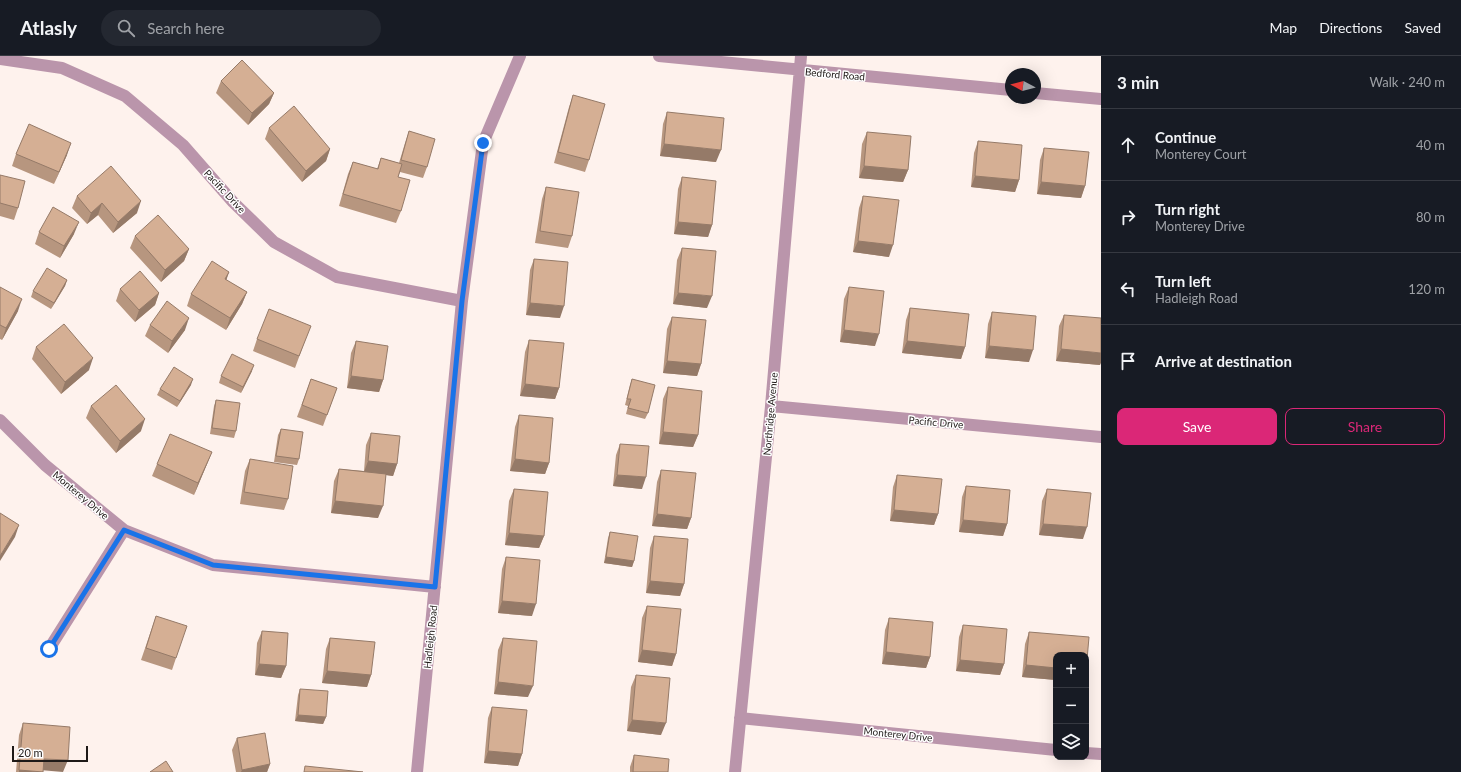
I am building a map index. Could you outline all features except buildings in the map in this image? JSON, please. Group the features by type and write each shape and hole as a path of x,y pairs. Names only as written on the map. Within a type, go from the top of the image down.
{"street":[{"name":"Hadleigh Road","path":"417,772 462,301 483,143 520,56"},
{"name":"Bedford Road","path":"659,56 799,71 1005,89"},
{"name":"Northridge Avenue","path":"735,772 772,406 801,56"},
{"name":"Pacific Drive","path":"0,59 62,68 125,96 183,145 233,202 274,242 337,276 462,301"},
{"path":"1041,93 1101,99"},
{"name":"Pacific Drive","path":"772,406 1101,438"},
{"name":"Monterey Drive","path":"0,420 45,465 124,530 213,565 435,587"},
{"path":"49,649 124,530"},
{"name":"Monterey Drive","path":"740,718 1053,750"},
{"path":"1089,753 1101,754"}],"route":[{"path":"49,649 124,530 213,565 435,587 462,301 483,143"}]}
